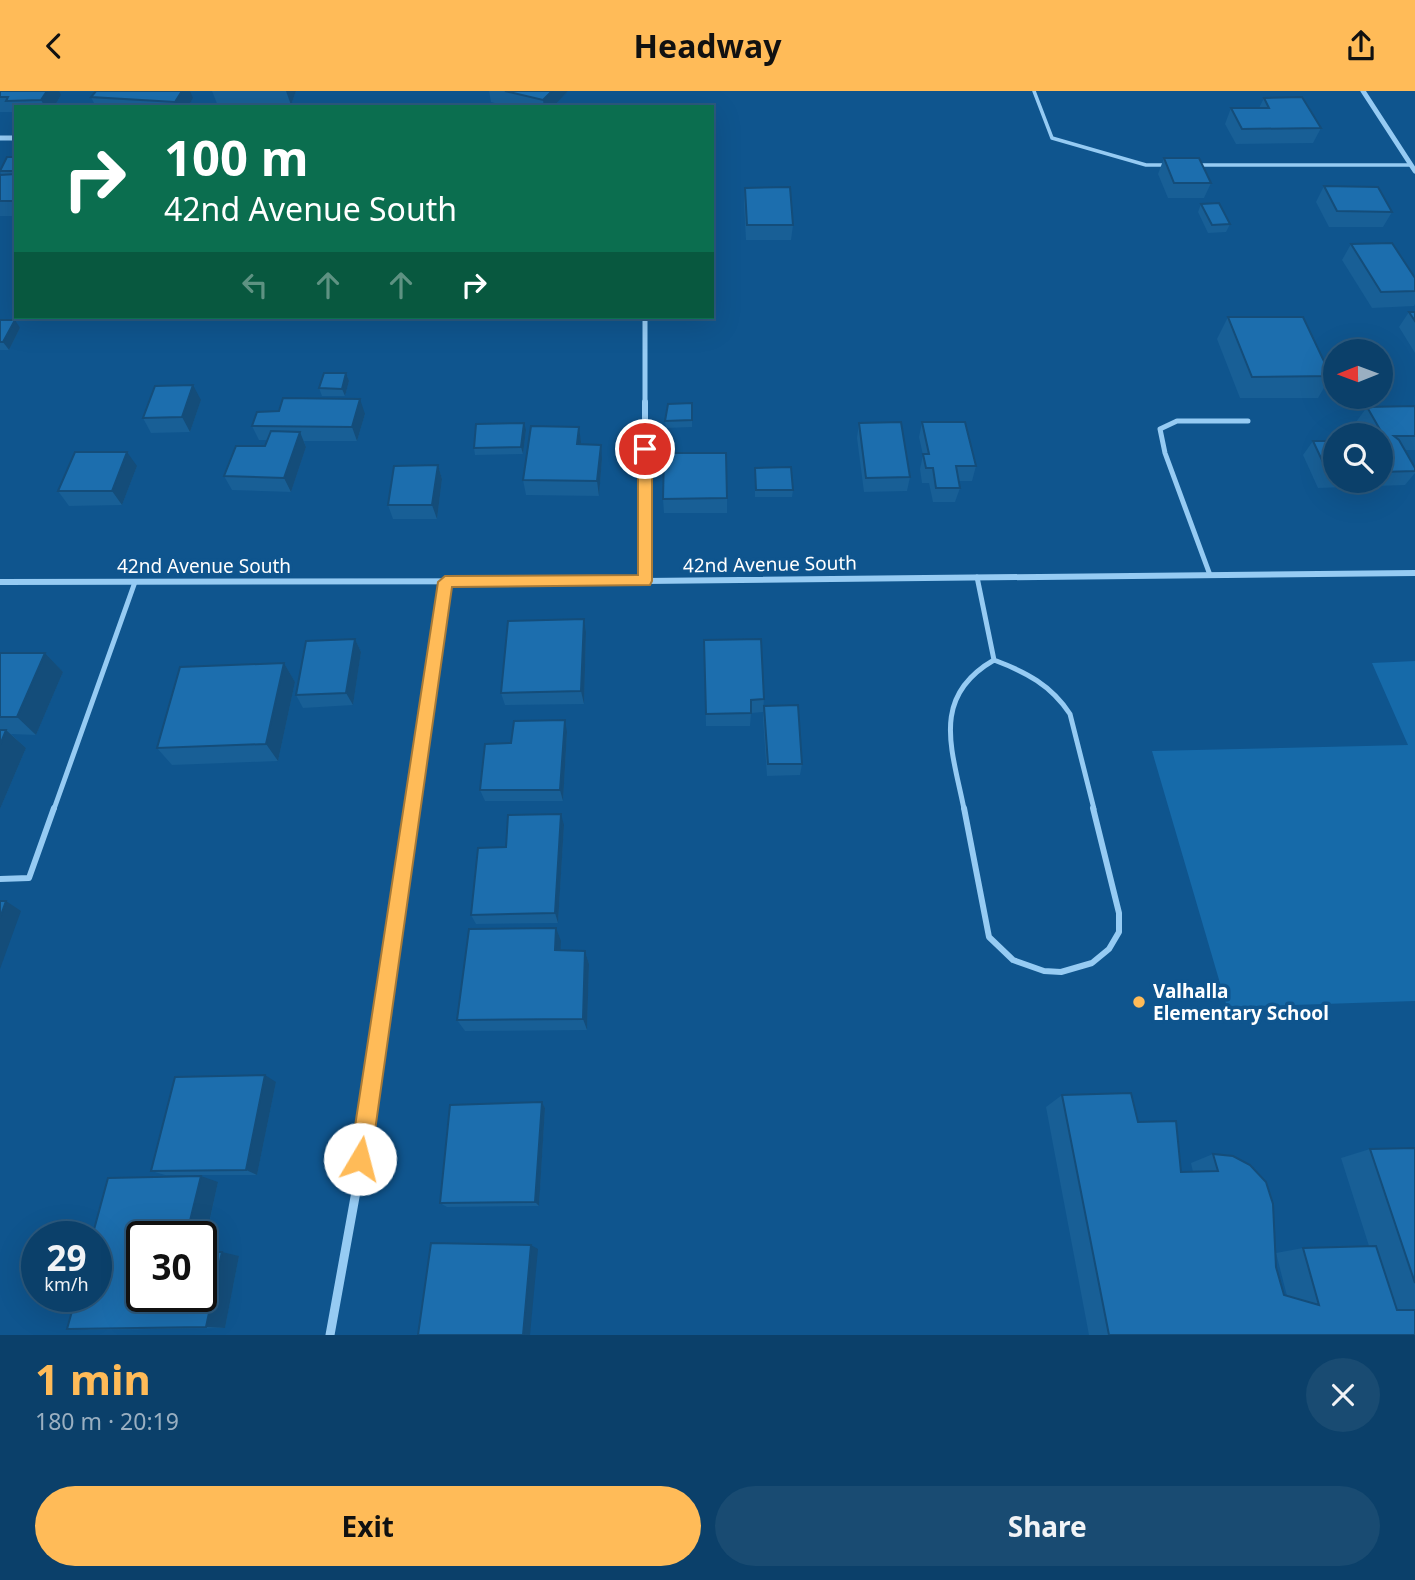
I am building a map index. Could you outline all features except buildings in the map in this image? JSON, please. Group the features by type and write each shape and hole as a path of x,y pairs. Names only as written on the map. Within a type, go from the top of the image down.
{"street":[{"path":"1363,91 1415,171"},
{"path":"645,319 645,581"},
{"name":"42nd Avenue South","path":"0,582 645,581 1415,573"},
{"path":"331,1335 356,1187 445,582"}],"lane":[{"path":"1034,91 1052,138 1146,165 1174,165"},
{"path":"1188,165 1411,166"},
{"path":"1210,575 1165,453 1160,429 1177,421 1248,421"},
{"path":"977,577 994,660"},
{"path":"0,879 29,878 135,582"},
{"path":"994,660 1032,674 1048,685 1061,697 1070,714 1119,913 1118,936 1098,960 1084,968 1064,973 1020,965 1000,952 989,937 949,732 950,710 964,680 994,660"}],"shaded area":[{"path":"1415,661 1415,1001 1227,1007 1152,751 1408,745 1372,663"}],"place":[{"name":"Valhalla Elementary School","path":"1139,1002"}],"route":[{"path":"360,1159 445,582 645,581 645,449"}]}
